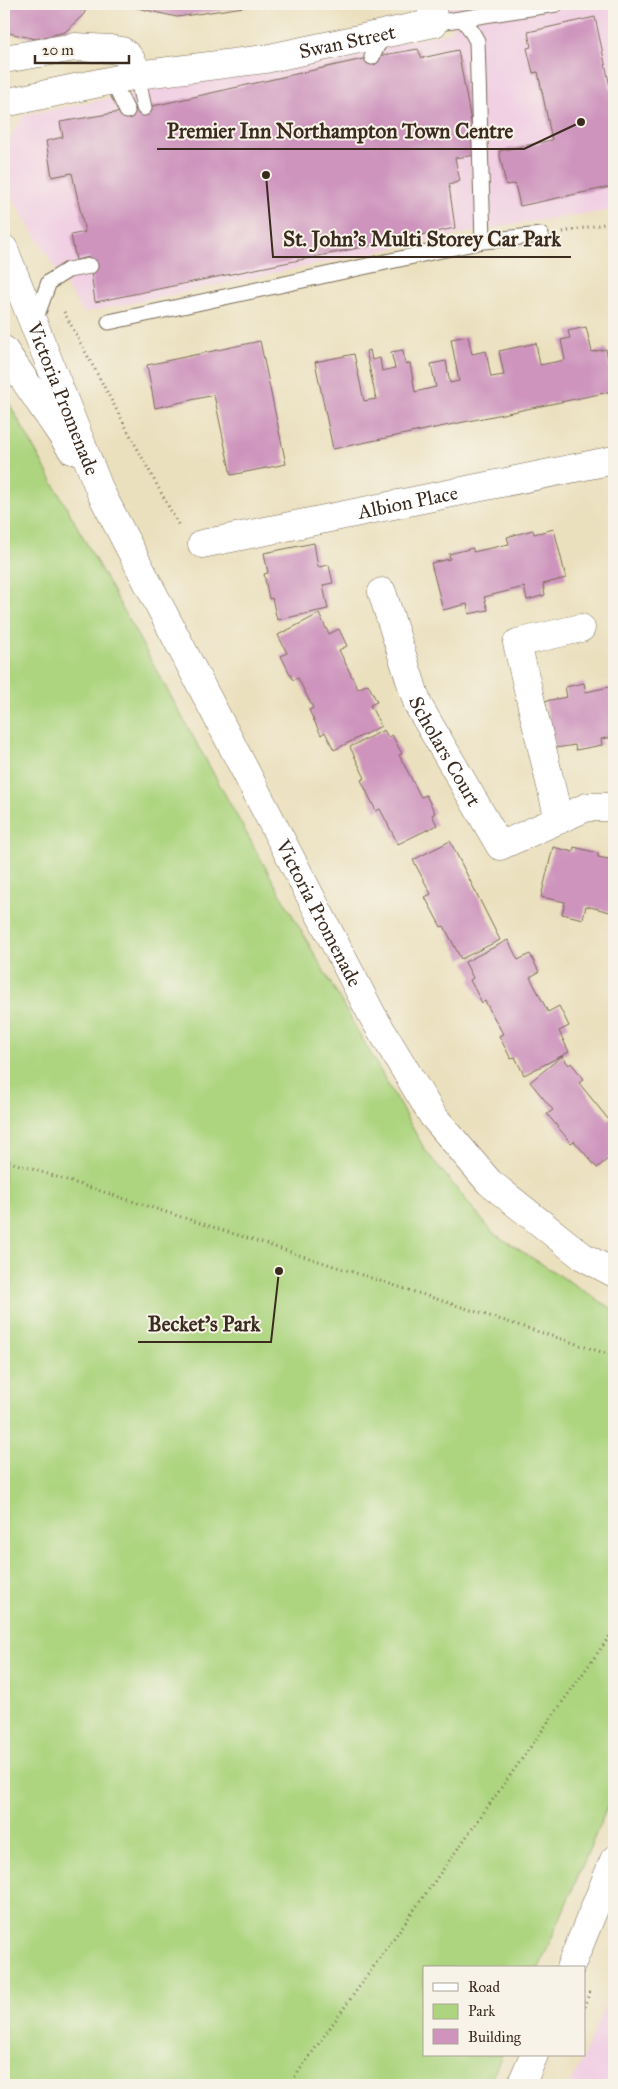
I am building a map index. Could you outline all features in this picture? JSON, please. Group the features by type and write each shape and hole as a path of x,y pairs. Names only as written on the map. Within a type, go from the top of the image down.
{"street":[{"name":"Swan Street","path":"4,103 125,77 265,59 387,34 433,14"},
{"path":"4,59 75,47 110,49 122,51 133,63 125,77"},
{"name":"Victoria Promenade","path":"4,249 100,493 372,1015 433,1116 489,1182 582,1256 614,1272"},
{"name":"Victoria Promenade","path":"4,350 100,493"},
{"name":"Albion Place","path":"202,544 614,460"},
{"name":"Scholars Court","path":"382,592 418,705 500,846 587,808 614,807"},
{"path":"559,820 517,643 581,628"},
{"path":"571,1966 614,1860"},
{"path":"521,2085 534,2056"}],"lane":[{"name":"Swan Street","path":"433,14 463,20 556,4"},
{"path":"463,20 470,27 477,41 483,241"},
{"path":"372,56 377,46 387,34"},
{"path":"125,77 144,108"},
{"path":"125,77 127,111"},
{"path":"109,322 483,241 540,235"},
{"path":"34,324 49,282 68,270 90,266"}],"path":[{"path":"578,230 614,222"},
{"path":"49,282 191,548 202,544"},
{"path":"4,1160 614,1356"},
{"path":"290,2085 614,1630"}],"shaded area":[{"path":"447,4 614,4 614,210 506,225 83,313 12,198 7,143 24,115 452,32"},
{"path":"614,1984 614,2085 570,2085 584,2056 586,2056 586,2050"}],"green space":[{"path":"4,394 259,856 425,1150 493,1233 614,1310 614,1791 540,1966 423,1966 423,2056 502,2056 489,2085 4,2085"}],"building":[{"path":"4,4 88,4 84,14 65,32 36,39 4,32"},
{"path":"120,4 257,4 257,5 177,17"},
{"path":"595,17 614,105 614,186 520,206 515,184 506,185 499,151 552,140 538,72 533,73 527,48 531,47 528,32"},
{"path":"418,49 422,58 458,50 477,155 455,158 460,181 449,185 455,228 95,302 89,257 76,260 71,235 85,232 72,173 52,177 46,141 63,137 60,122 144,108 372,57"},
{"path":"586,327 592,352 606,349 614,391 333,449 315,362 354,354 364,401 376,399 366,351 370,350 372,360 380,358 382,371 395,368 391,352 403,350 405,364 410,363 415,392 436,387 431,364 446,361 450,383 459,381 451,339 468,336 472,354 486,351 491,377 504,375 499,351 536,343 540,365 565,360 561,340 570,338 568,331"},
{"path":"260,341 286,464 231,475 214,395 155,408 147,365"},
{"path":"554,529 566,578 543,584 545,595 527,600 524,587 484,597 488,610 469,614 467,604 443,610 431,563 450,559 449,554 473,548 473,552 509,544 507,537 533,530 534,534"},
{"path":"314,543 318,567 329,565 333,583 323,585 328,609 277,620 272,598 269,599 264,574 268,573 264,553"},
{"path":"319,614 329,634 339,629 347,646 339,650 358,689 368,684 377,702 370,705 381,726 334,750 325,732 321,735 309,710 313,708 298,678 293,680 281,656 287,653 278,635"},
{"path":"584,683 586,692 609,687 614,712 614,737 601,739 602,745 576,750 575,745 556,748 545,701 567,697 565,687"},
{"path":"384,730 388,737 392,735 402,754 399,755 421,797 426,795 435,813 432,815 437,825 398,844 380,809 376,811 361,780 365,778 350,747"},
{"path":"450,841 500,940 461,959 444,926 441,927 425,897 431,894 413,860"},
{"path":"553,847 573,852 574,847 598,853 598,857 614,860 614,913 586,906 583,919 562,914 565,902 541,897"},
{"path":"508,940 518,960 530,954 539,972 530,977 548,1012 559,1006 569,1026 559,1031 569,1052 524,1075 515,1057 511,1059 499,1036 503,1034 485,1001 482,1003 470,980 473,978 465,962"},
{"path":"562,1056 569,1065 571,1063 584,1079 579,1083 609,1120 614,1115 614,1154 597,1168 574,1141 571,1143 547,1114 553,1110 530,1082"}],"place":[{"name":"Premier Inn Northampton Town Centre","path":"581,122"},
{"name":"St. John's Multi Storey Car Park","path":"266,175"},
{"name":"Becket's Park","path":"279,1271"}]}
